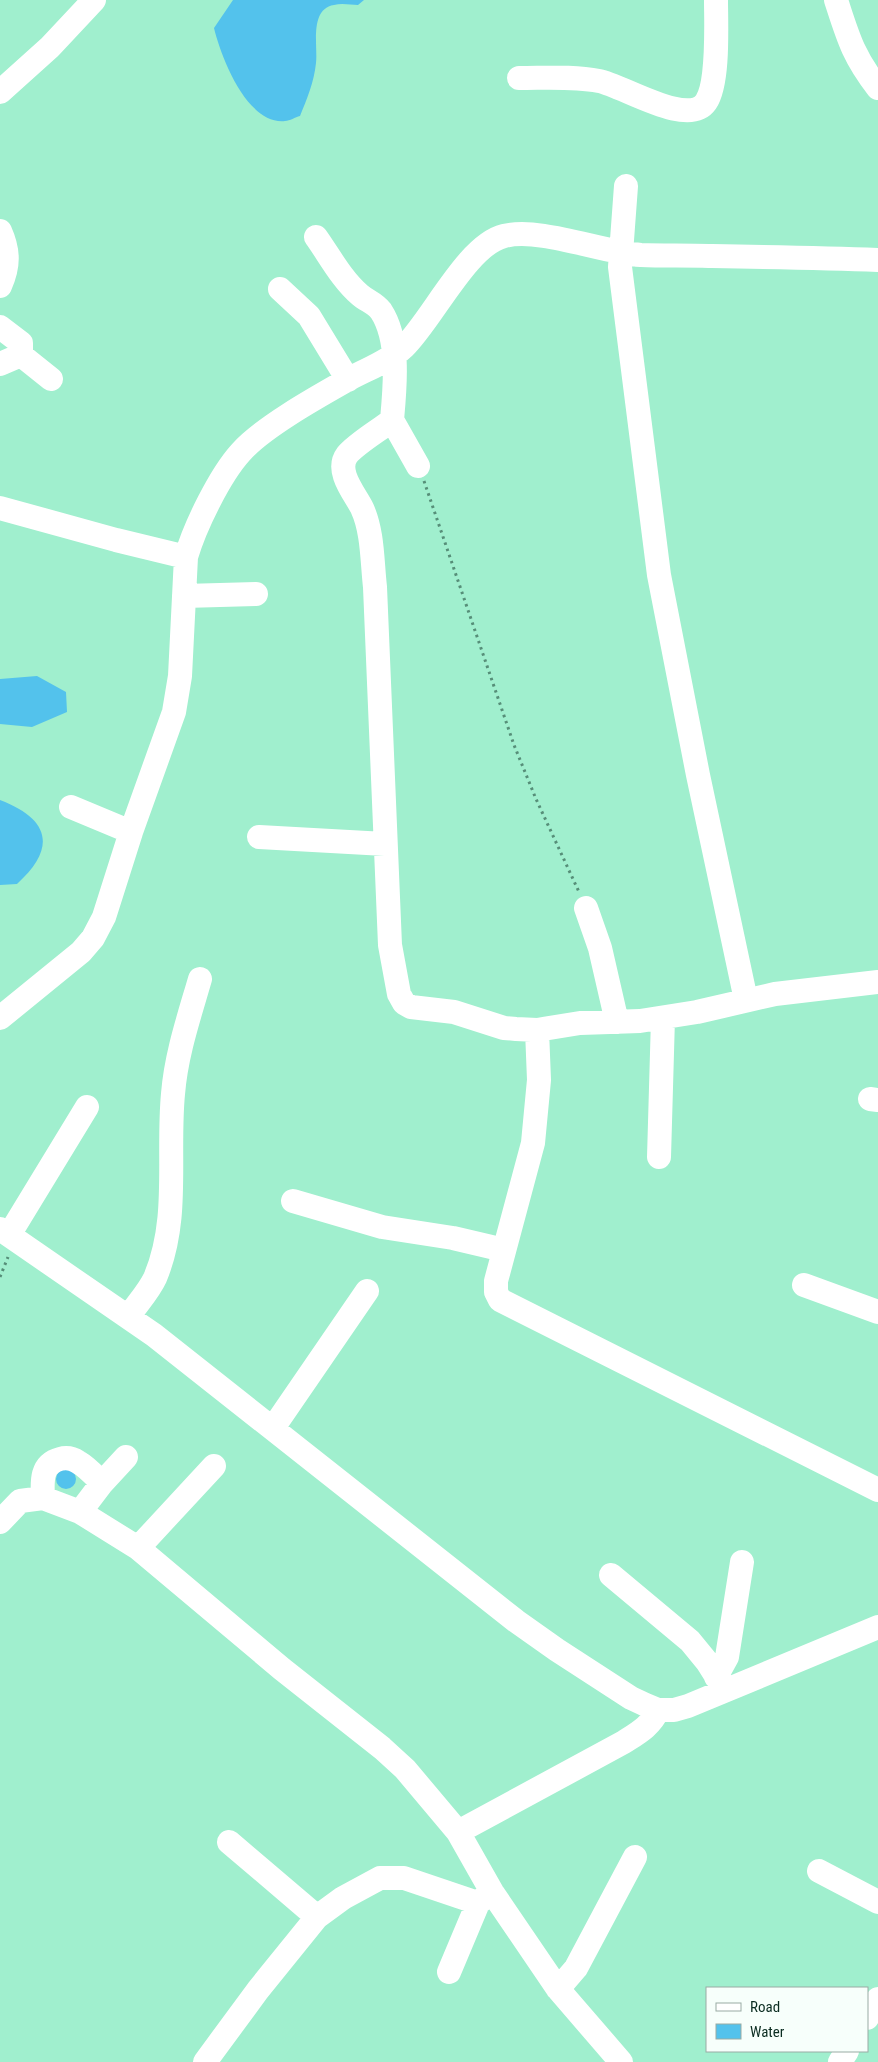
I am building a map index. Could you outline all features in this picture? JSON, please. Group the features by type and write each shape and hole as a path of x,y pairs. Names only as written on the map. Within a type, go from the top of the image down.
{"street":[{"path":"0,92 50,47 94,0"},
{"path":"519,78 580,78 601,81 658,104 684,110 697,109 706,103 714,84 716,0"},
{"path":"836,0 852,49 878,88"},
{"path":"626,186 620,252 622,288 660,575 698,776 746,1000"},
{"path":"0,231 8,256 7,272 0,286"},
{"path":"0,1018 82,952 93,938 104,917 131,832 177,703 186,556 206,508 238,454 261,434 348,380 394,356 422,328 464,267 477,253 502,236 532,234 620,252 878,260"},
{"path":"316,237 360,295 376,304 382,312 387,324 397,373 392,420 418,466"},
{"path":"280,289 309,316 348,380"},
{"path":"0,327 21,343 10,360 51,379"},
{"path":"392,420 346,456 344,467 346,479 362,509 369,530 373,568 391,952 399,994 404,1003 411,1007 454,1012 504,1028 537,1030 580,1022 617,1022 663,1018 746,1000 878,982"},
{"path":"0,508 116,540 186,556"},
{"path":"184,596 256,594"},
{"path":"71,807 131,832"},
{"path":"259,837 385,844"},
{"path":"586,908 600,948 617,1022"},
{"path":"129,1316 154,1279 164,1249 172,1200 172,1096 178,1058 200,980"},
{"path":"659,1157 663,1018"},
{"path":"537,1030 539,1080 533,1143 496,1280 496,1292 500,1300 878,1490"},
{"path":"87,1107 5,1232 129,1316 516,1621 617,1689 658,1710 674,1710 688,1706 721,1684 878,1627"},
{"path":"293,1201 382,1227 453,1238 504,1250"},
{"path":"804,1286 878,1312"},
{"path":"273,1428 367,1291"},
{"path":"43,1498 42,1480 45,1468 52,1461 67,1457 80,1462 102,1483"},
{"path":"80,1512 102,1483 126,1457"},
{"path":"138,1548 214,1466"},
{"path":"0,1522 20,1501 43,1498 80,1512 138,1548 282,1669 382,1748 411,1776 458,1832 485,1898 558,1989 621,2062"},
{"path":"721,1684 742,1562"},
{"path":"611,1575 690,1642 721,1684"},
{"path":"458,1832 624,1742 646,1727 653,1720 658,1710"},
{"path":"230,1842 317,1917"},
{"path":"558,1989 576,1968 635,1857"},
{"path":"819,1871 878,1902"},
{"path":"205,2062 258,1990 317,1917 343,1898 380,1878 404,1878 485,1898"},
{"path":"449,1972 485,1898"},
{"path":"868,2016 878,2000"}],"path":[{"path":"418,466 514,745 586,908"}],"water":[{"path":"233,0 364,0 358,5 334,5 326,8 321,13 316,29 314,77 300,116 287,121 271,119 259,112 238,87 223,55 214,28"},
{"path":"37,676 66,692 67,712 32,727 0,724 0,679"},
{"path":"0,800 29,816 38,825 42,836 42,847 38,858 30,871 17,884 0,885"},
{"path":"66,1469 73,1472 76,1479 73,1486 66,1489 59,1486 56,1479 59,1472"}]}
